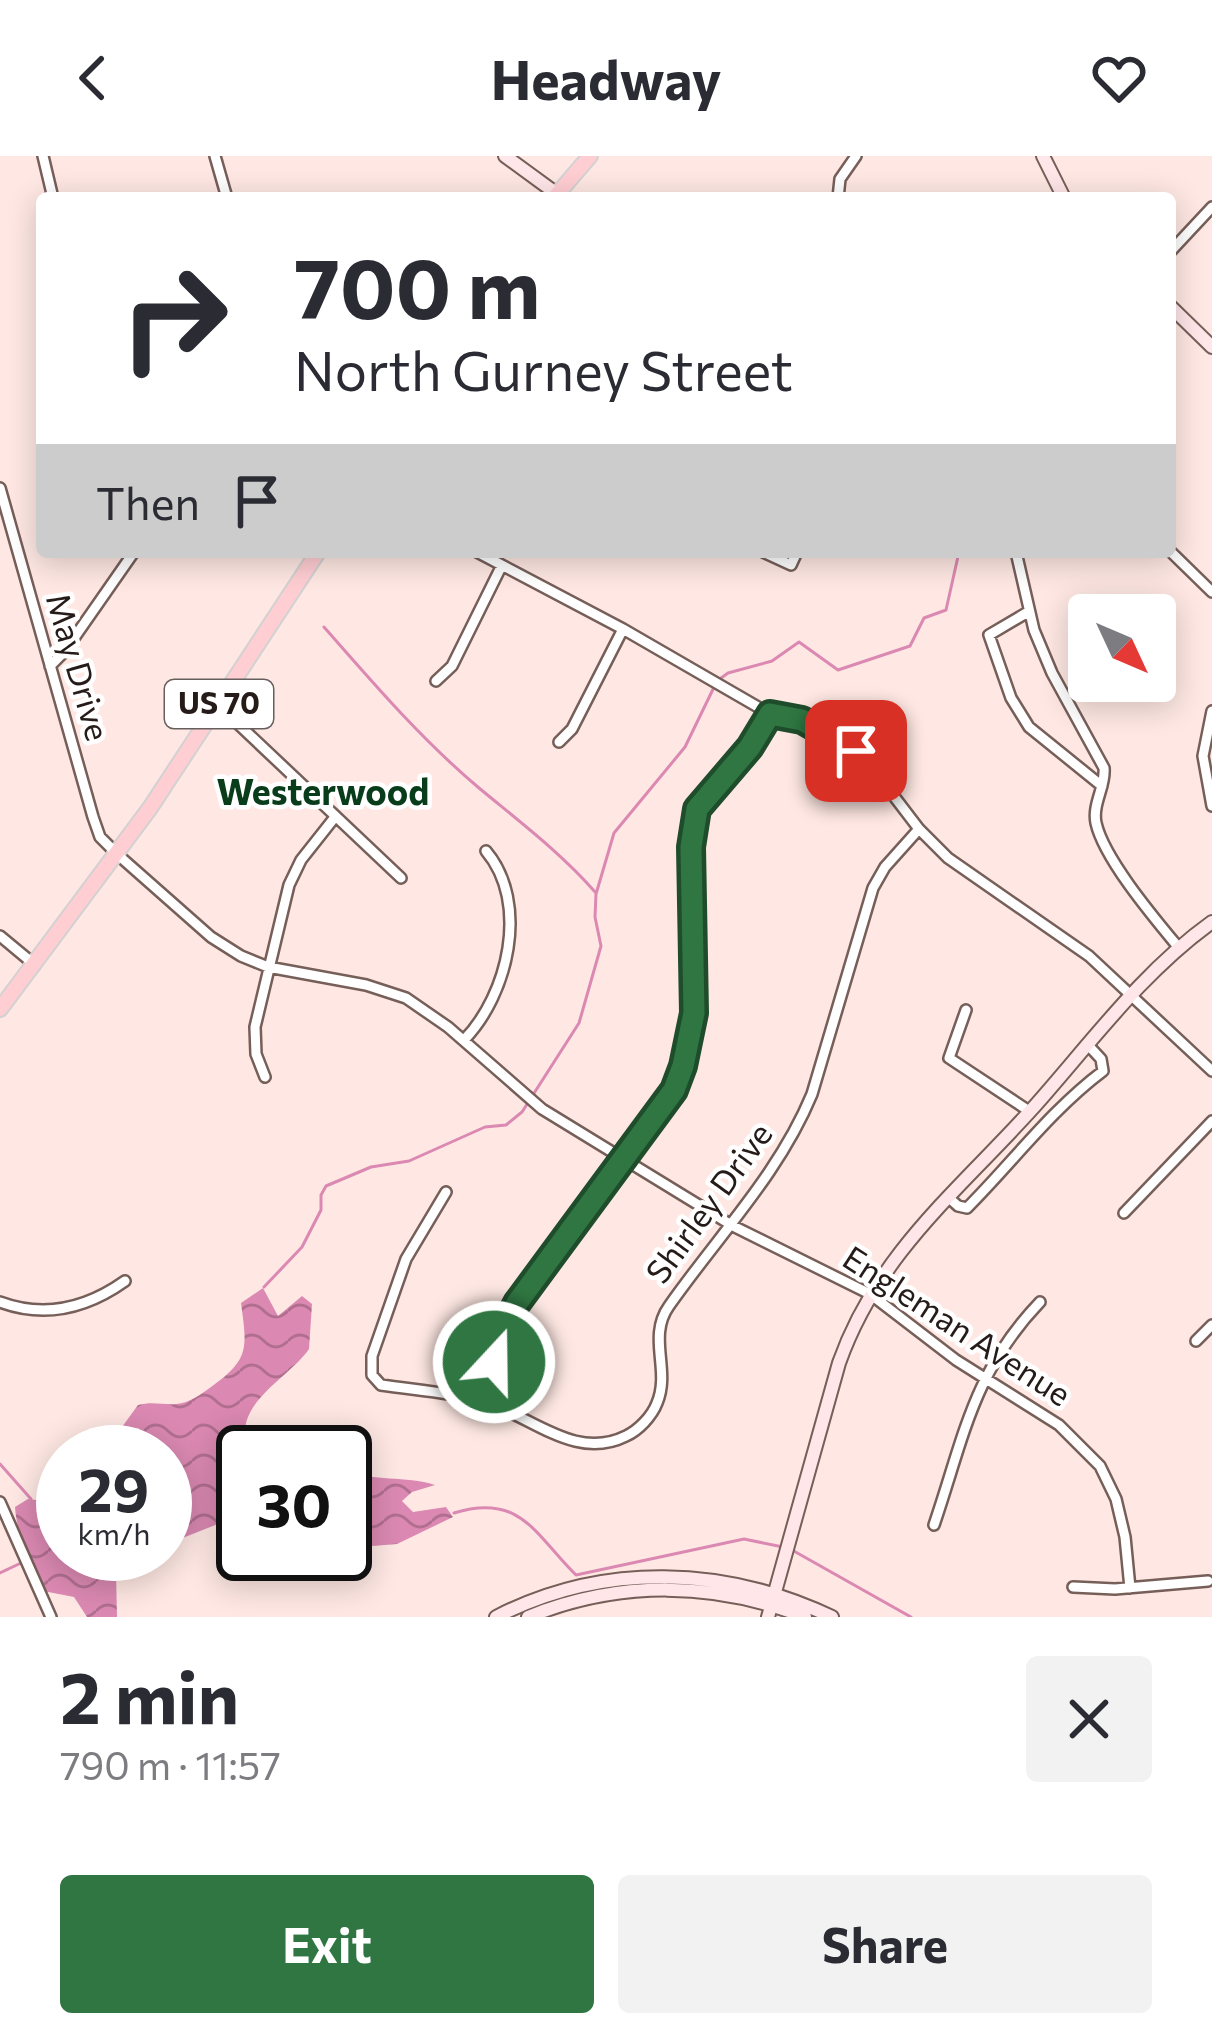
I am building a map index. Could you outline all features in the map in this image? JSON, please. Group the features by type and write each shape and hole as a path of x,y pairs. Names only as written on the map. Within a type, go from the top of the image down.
{"main road":[{"path":"559,192 590,156"},
{"name":"US 70","path":"0,1010 117,854 314,558"}],"street":[{"path":"43,156 52,192"},
{"path":"214,156 225,192"},
{"path":"505,156 551,192"},
{"path":"839,192 840,179 856,156"},
{"path":"1042,156 1061,192"},
{"path":"1176,246 1212,207"},
{"path":"1176,312 1212,347"},
{"name":"May Drive","path":"0,488 95,824 100,837 117,854"},
{"path":"1176,557 1212,592"},
{"path":"50,666 130,558"},
{"path":"486,558 770,714 802,720 856,751 948,858 1089,956 1212,1071"},
{"path":"1017,558 1028,612 1052,673 1102,762 1106,776 1095,812 1102,841 1150,914 1179,948"},
{"path":"436,681 452,666 501,568"},
{"path":"1028,612 989,635 1011,698 1029,727 1102,786"},
{"path":"559,742 572,729 622,629"},
{"path":"218,705 401,878"},
{"path":"1212,711 1204,756 1212,806"},
{"path":"483,1401 508,1318 674,1090 690,1040 694,980 691,847 697,809 750,747 770,714"},
{"path":"265,1077 256,1054 254,1027 289,885 301,860 335,817"},
{"name":"Shirley Drive","path":"446,1192 406,1259 372,1356 372,1375 381,1385 483,1401 574,1442 598,1445 634,1432 650,1415 661,1390 657,1336 665,1310 733,1226 805,1110 873,888 919,829"},
{"path":"464,1040 488,1010 510,936 499,870 486,851"},
{"name":"Engleman Avenue","path":"117,854 211,937 268,967 386,990 426,1010 531,1101 733,1226 870,1294 983,1378 1059,1425 1100,1466 1122,1517 1130,1588"},
{"path":"771,1604 839,1363 870,1294 894,1256 1133,995 1212,922"},
{"path":"0,936 35,965"},
{"path":"966,1010 950,1058 1030,1112"},
{"path":"948,1197 958,1207 967,1208 1061,1105 1103,1072 1101,1059 1088,1046"},
{"path":"1124,1214 1212,1121"},
{"path":"0,1302 36,1311 74,1307 99,1299 125,1280"},
{"path":"934,1525 983,1378 1009,1335 1040,1302"},
{"path":"1196,1341 1212,1325"},
{"path":"0,1502 51,1617"},
{"path":"496,1617 558,1592 638,1577 694,1577 805,1617"},
{"path":"1073,1586 1130,1588 1208,1581"},
{"path":"528,1617 600,1595 665,1588 717,1591 832,1617"}],"water":[{"path":"263,1288 278,1316 302,1296 312,1304 309,1349 263,1394 246,1425 216,1425 216,1525 192,1534 192,1425 123,1425 138,1405 186,1402 233,1368 243,1351 241,1303"},
{"path":"372,1476 435,1485 412,1492 402,1501 413,1512 446,1507 453,1517 397,1544 373,1546"},
{"path":"36,1500 36,1575 25,1550 15,1507"},
{"path":"39,1581 116,1581 117,1617 87,1617 74,1597 43,1591"}],"waterway":[{"path":"264,1287 302,1247 321,1210 326,1186 371,1167 409,1161 485,1127 506,1125 522,1112 579,1023 601,946 596,894 614,833 685,747 717,681 728,673 772,661 799,642 838,670 910,646 924,618 946,610 958,558"},
{"path":"324,627 438,750 596,893"},
{"path":"0,1464 31,1499"},
{"path":"454,1513 477,1508 511,1513 576,1575 744,1539 783,1547"},
{"path":"792,1550 911,1617"},
{"path":"0,1573 21,1563"}],"district":[{"name":"Westerwood","path":"323,792"}],"route":[{"path":"494,1362 501,1333 517,1303 657,1117 683,1066 694,1013 691,847 697,809 750,747 770,714 802,720 856,751"}]}
